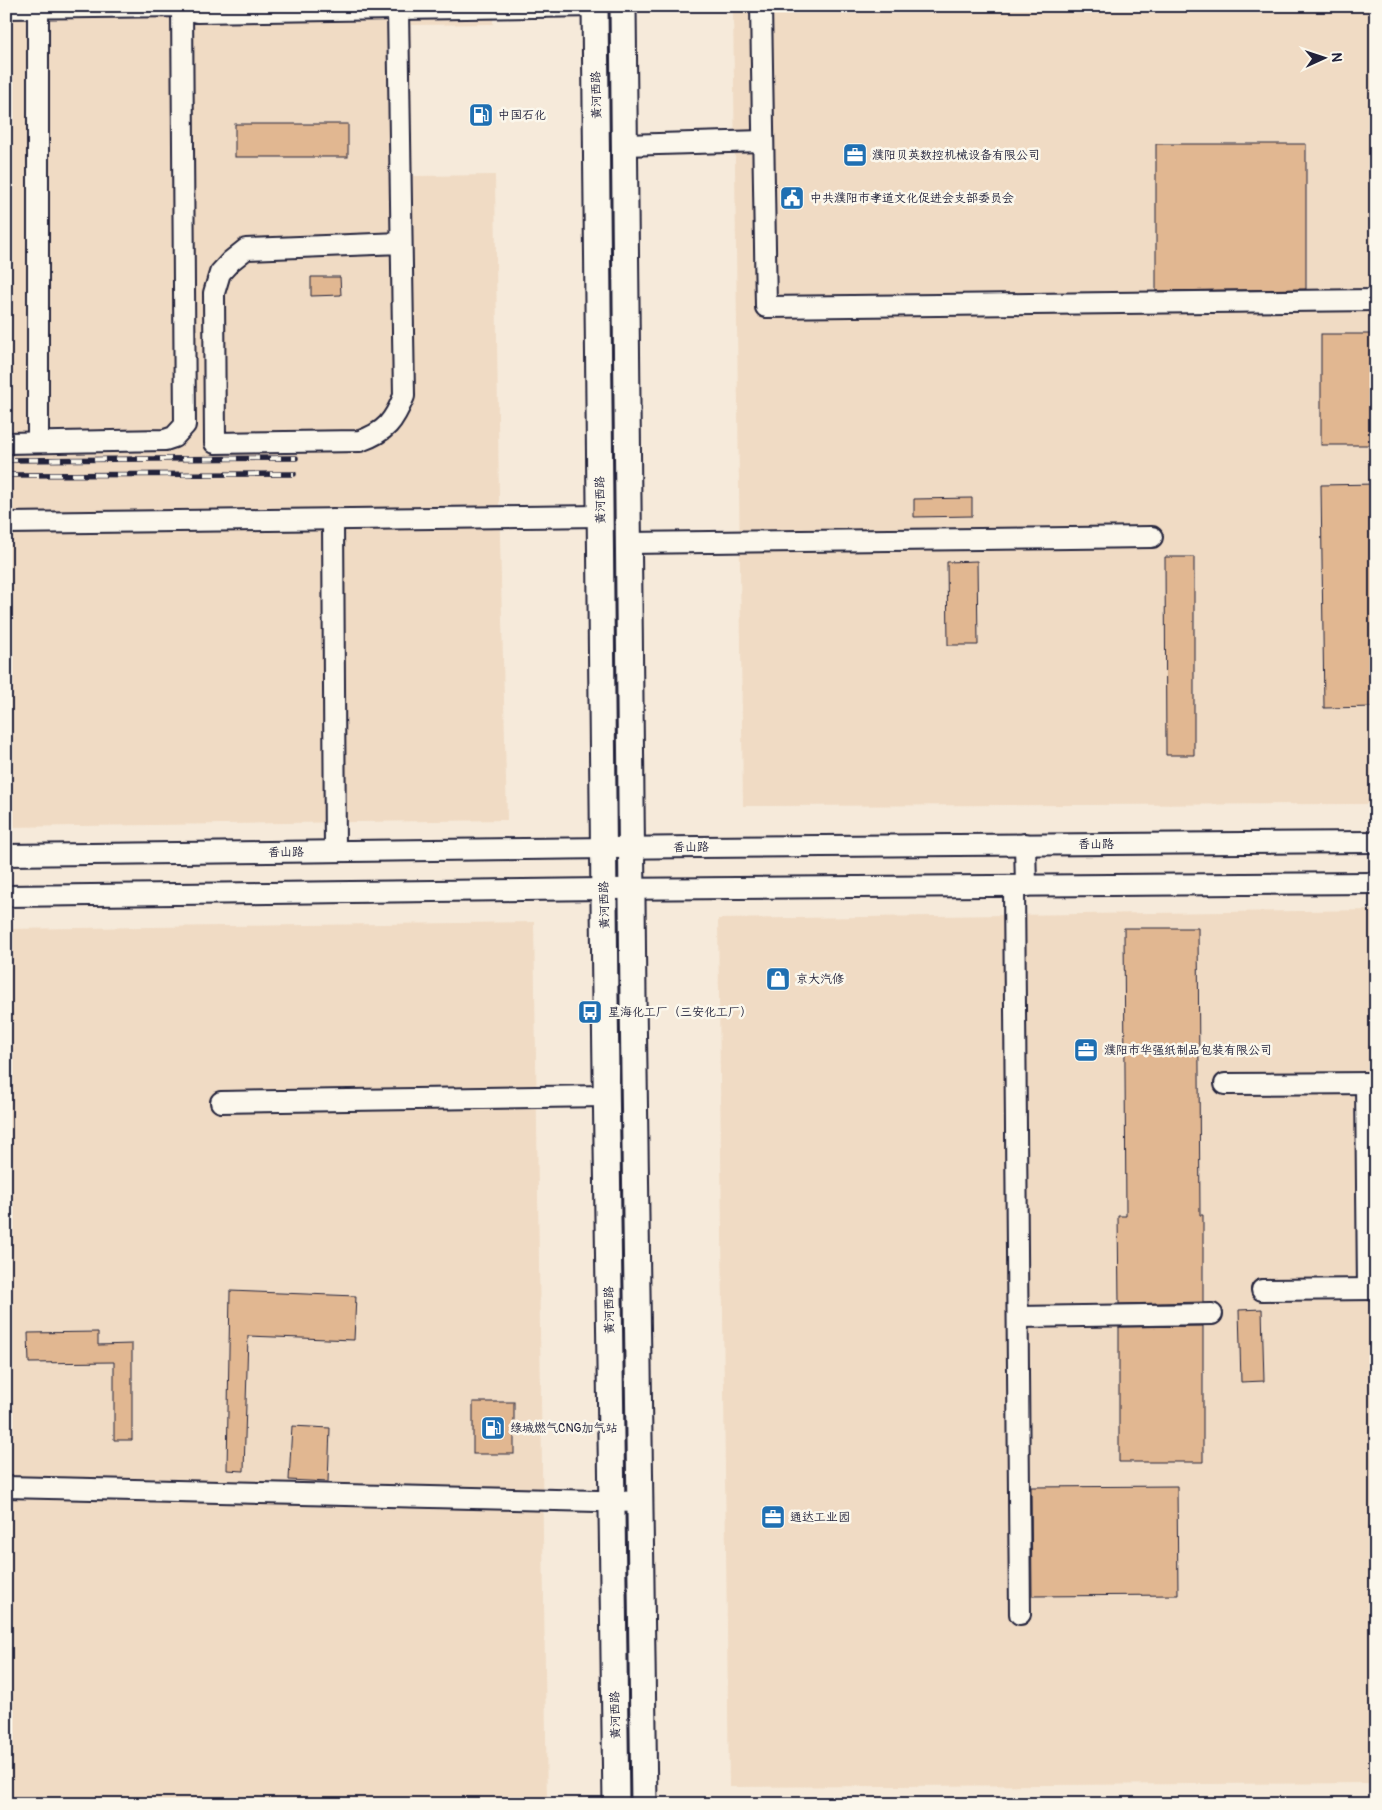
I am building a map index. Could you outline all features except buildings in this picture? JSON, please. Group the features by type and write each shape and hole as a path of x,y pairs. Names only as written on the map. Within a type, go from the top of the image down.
{"main road":[{"name":"黄河西路","path":"595,6 606,1096 616,1804"},
{"path":"623,6 631,848 644,1804"}],"street":[{"path":"6,443 165,440 174,436 186,424 182,6"},
{"path":"6,8 182,6 197,12 595,6"},
{"path":"761,6 766,307 1376,300"},
{"path":"38,7 38,442"},
{"path":"398,10 404,396 398,412 390,423 375,436 360,441 214,443 214,293 220,273 231,261 246,249 401,243"},
{"path":"624,145 763,141"},
{"path":"6,523 600,516"},
{"path":"334,519 335,851"},
{"path":"628,543 1152,537"},
{"name":"香山路","path":"6,855 1376,842"},
{"path":"1020,1614 1018,1317 1020,886 1025,844"},
{"path":"6,896 1376,883"},
{"path":"1225,1084 1371,1083 1372,1289 1262,1290"},
{"path":"222,1102 606,1096"},
{"path":"1018,1317 1212,1314"},
{"path":"6,1487 640,1502"}],"shaded area":[{"path":"6,6 493,6 493,24 411,25 413,176 495,175 499,499 507,820 6,827"},
{"path":"733,6 1376,6 1376,804 743,806"},
{"path":"1376,910 1376,1783 729,1787 718,919"},
{"path":"534,922 547,1804 6,1804 6,929"}],"railway":[{"path":"6,460 296,458"},
{"path":"6,475 294,474"}],"place":[{"name":"中国石化","path":"481,115"},
{"name":"濮阳贝英数控机械设备有限公司","path":"855,155"},
{"name":"中共濮阳市孝道文化促进会支部委员会","path":"792,198"},
{"name":"京大汽修","path":"778,979"},
{"name":"星海化工厂（三安化工厂）","path":"590,1012"},
{"name":"濮阳市华强纸制品包装有限公司","path":"1086,1050"},
{"name":"绿城燃气CNG加气站","path":"493,1428"},
{"name":"通达工业园","path":"773,1517"}]}
